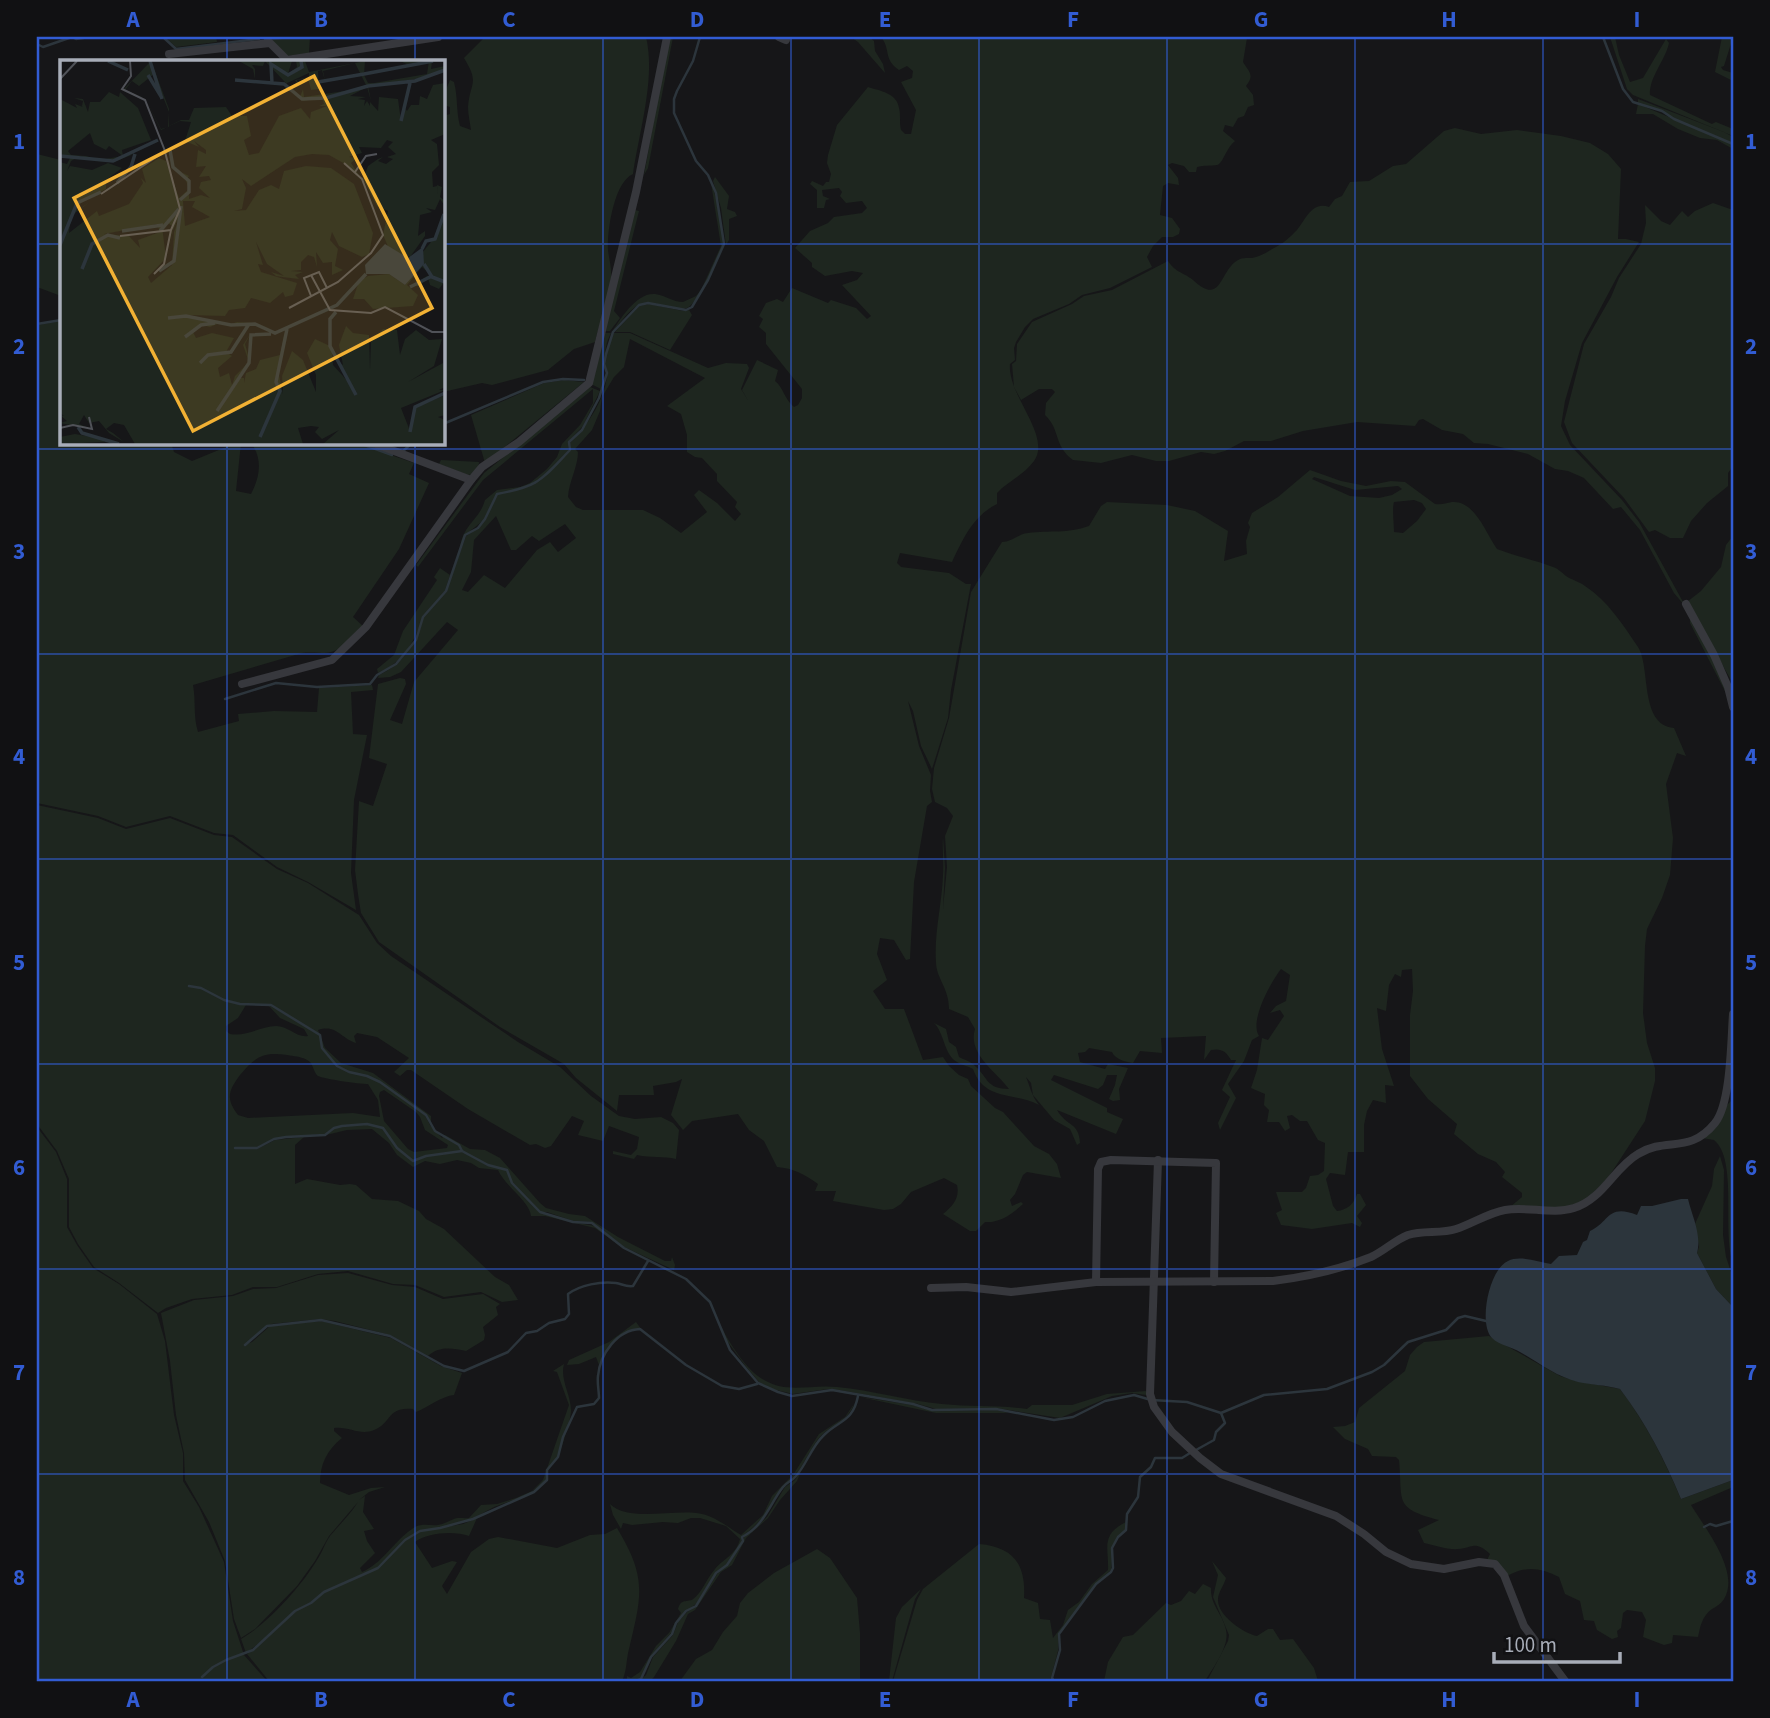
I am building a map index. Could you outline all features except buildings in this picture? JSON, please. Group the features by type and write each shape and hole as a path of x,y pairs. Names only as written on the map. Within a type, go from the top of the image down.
{"street":[{"path":"169,54 270,43 287,60 438,37"},
{"path":"242,684 332,660 366,627 482,467 519,442 589,383 636,192 667,37"},
{"path":"376,444 471,480"},
{"path":"1686,604 1730,685 1733,707"},
{"path":"931,1288 966,1287 1011,1292 1096,1282 1247,1283 1296,1278 1373,1256 1405,1236 1452,1231 1504,1210 1563,1210 1578,1207 1592,1199 1627,1161 1641,1152 1693,1142 1715,1122 1724,1105 1733,1014"},
{"path":"1096,1282 1098,1169 1101,1162 1158,1160 1216,1163 1214,1282"},
{"path":"1158,1160 1150,1394 1158,1415 1177,1437 1221,1474 1336,1516 1397,1558 1428,1568 1444,1569 1479,1562 1495,1564 1504,1575 1524,1626 1564,1681"}],"shaded area":[{"path":"165,37 216,37 217,42 176,47"},
{"path":"310,37 309,53 287,56 267,40"},
{"path":"485,37 646,37 649,53 648,87 633,174 626,179 616,197 610,220 608,250 611,278 595,342 574,349 548,370 492,385 482,383 444,392 444,116 450,114 450,107 444,105 444,95 450,80 454,82 460,126 471,130 468,107 473,78 464,58"},
{"path":"669,37 673,37 648,168 644,175"},
{"path":"851,37 869,37 874,41 875,51 885,73 858,42"},
{"path":"881,37 1259,37 1247,38 1243,62 1250,74 1246,86 1253,95 1254,105 1248,107 1244,116 1238,118 1233,127 1225,125 1223,131 1235,141 1221,162 1217,165 1197,167 1196,172 1189,172 1184,166 1172,163 1168,165 1178,178 1179,185 1168,183 1163,186 1160,215 1172,218 1180,229 1179,234 1162,237 1153,246 1147,257 1152,267 1110,288 1082,295 1069,304 1033,319 1016,342 1015,360 1010,364 1011,376 1034,427 1038,451 1034,461 997,493 997,504 975,522 952,562 900,553 897,563 901,567 949,573 966,584 971,584 948,718 932,769 921,746 908,701 919,746 931,775 932,802 927,806 914,882 910,959 906,960 894,940 880,938 877,954 887,980 873,991 885,1009 904,1009 923,1060 943,1057 949,1066 968,1079 971,1086 1003,1112 1034,1146 1049,1154 1057,1164 1061,1178 1027,1172 1010,1200 1012,1206 1021,1202 1023,1204 1006,1217 985,1222 976,1231 970,1231 943,1214 955,1201 958,1190 957,1185 944,1178 911,1192 893,1209 884,1210 833,1201 836,1191 815,1191 818,1184 809,1178 794,1170 777,1167 764,1141 749,1130 738,1114 692,1121 683,1130 671,1115 682,1079 653,1086 654,1095 619,1095 617,1111 576,1078 564,1064 500,1027 379,942 361,913 355,870 359,801 373,806 387,764 369,758 378,684 405,679 406,684 390,720 402,724 414,682 458,630 447,622 401,672 378,678 408,651 418,634 423,616 412,642 401,657 387,669 378,673 377,669 394,655 403,631 437,580 434,577 440,568 450,575 445,591 427,613 446,591 466,536 485,520 492,503 484,520 465,535 460,547 465,532 485,500 497,490 530,483 547,469 593,403 593,389 483,480 418,567 416,565 484,473 590,387 600,391 583,426 569,441 568,452 538,483 571,450 570,443 589,421 603,394 607,373 605,357 614,333 630,333 708,368 726,363 747,364 749,368 741,389 749,402 742,390 757,360 778,370 775,381 794,407 802,398 802,389 766,344 766,333 759,327 763,319 759,316 766,303 777,299 783,302 792,288 828,303 831,300 856,308 867,319 871,316 842,285 857,280 863,273 852,271 825,276 812,267 812,263 795,248 810,231 828,223 834,217 862,213 867,208 862,201 846,203 840,196 842,192 839,188 822,190 823,196 830,199 826,200 824,208 817,208 817,190 810,184 812,181 823,186 829,182 831,174 827,163 828,155 837,125 868,87 887,93 895,99 900,111 901,130 905,134 911,134 916,110 901,82 912,78 913,71 907,66 899,70 894,66","holes":["630,339 705,378 667,406 681,414 687,435 687,452 702,458 717,474 717,481 737,502 735,507 741,514 735,521 699,490 694,495 707,512 681,533 643,510 583,510 576,507 568,497 578,458 575,449 592,430 600,411 602,397 614,377 624,367","496,516 511,550 516,550 532,536 539,541 565,524 576,538 558,552 550,542 537,550 505,588 484,575 468,592 462,590 471,572 474,540"]},
{"path":"1610,37 1615,37 1630,82 1643,78 1666,39 1669,43 1652,82 1650,95 1712,124 1716,122 1733,129 1733,136 1633,95 1627,89"},
{"path":"1722,37 1733,37 1724,66 1721,67 1733,73 1733,81 1715,72"},
{"path":"1638,99 1724,132 1733,137 1733,143 1638,103"},
{"path":"1638,104 1726,141 1733,145 1733,149 1717,140 1700,138 1678,129 1653,114 1636,114"},
{"path":"1455,128 1481,134 1517,130 1590,143 1608,154 1621,169 1618,239 1639,242 1582,343 1565,401 1561,426 1570,445 1639,522 1686,607 1674,593 1640,530 1621,507 1613,509 1584,478 1555,469 1528,454 1474,443 1463,434 1442,430 1423,419 1415,426 1357,422 1303,431 1271,441 1244,441 1214,454 1201,452 1169,461 1132,455 1101,463 1073,460 1062,449 1053,426 1045,415 1046,403 1055,392 1052,389 1039,389 1021,400 1014,387 1012,364 1016,361 1017,344 1032,322 1084,296 1112,290 1168,261 1203,288 1216,288 1233,264 1242,258 1259,256 1282,244 1314,209 1329,207 1335,199 1342,196 1350,182 1369,181 1393,166 1406,164 1444,131"},
{"path":"37,154 60,160 60,296 37,287"},
{"path":"715,177 729,196 727,209 735,212 737,216 729,219 729,240 726,245 721,208 713,181"},
{"path":"711,183 716,197 723,242 714,266 697,298 687,308 681,309 651,303 639,305 612,332 630,307 642,297 655,294 683,302 696,296 701,290 721,246"},
{"path":"1713,203 1733,210 1733,466 1728,473 1728,486 1691,521 1683,538 1670,538 1655,530 1649,532 1624,498 1572,443 1564,422 1584,344 1619,278 1641,244 1646,223 1645,205 1661,221 1670,225 1682,211 1688,217"},
{"path":"635,210 639,211 614,311 620,318 610,331 603,331"},
{"path":"649,304 689,310 692,315 670,350 630,332 615,332 639,306"},
{"path":"60,321 60,444 168,444 174,452 192,461 232,444 241,444 236,491 251,494 259,468 252,444 359,444 414,463 409,474 429,483 399,549 353,617 363,626 346,643 331,652 302,653 193,685 198,732 239,721 238,714 317,712 319,688 372,685 373,690 351,692 353,734 367,735 354,800 351,873 356,910 277,867 233,835 214,833 170,816 126,827 98,816 37,803 37,325"},
{"path":"603,333 611,333 606,347 601,389 591,384"},
{"path":"564,380 584,382 485,463 471,415 544,383"},
{"path":"441,460 479,462 476,471 468,475 439,464"},
{"path":"1310,470 1366,486 1391,481 1405,482 1435,504 1452,502 1467,506 1479,519 1497,549 1555,568 1585,586 1608,606 1642,656 1655,717 1674,728 1686,756 1677,753 1666,784 1673,838 1670,875 1647,929 1645,946 1643,1013 1647,1043 1655,1068 1655,1081 1645,1121 1608,1178 1587,1199 1565,1208 1510,1207 1522,1197 1522,1193 1502,1177 1505,1172 1496,1162 1478,1154 1454,1134 1457,1124 1428,1099 1410,1076 1412,969 1402,970 1401,977 1395,974 1389,985 1386,1011 1377,1008 1382,1049 1394,1086 1385,1085 1386,1103 1373,1100 1367,1111 1364,1152 1348,1152 1345,1175 1330,1173 1326,1179 1333,1206 1337,1211 1350,1206 1357,1194 1360,1194 1366,1205 1357,1216 1362,1223 1360,1227 1352,1223 1312,1229 1281,1225 1276,1213 1282,1210 1276,1192 1302,1192 1310,1176 1324,1171 1325,1143 1318,1140 1307,1121 1300,1121 1292,1115 1287,1116 1290,1128 1285,1131 1279,1122 1267,1122 1269,1110 1264,1105 1265,1094 1251,1088 1262,1038 1268,1040 1284,1016 1280,1010 1270,1013 1286,1001 1290,975 1281,969 1259,1012 1259,1036 1252,1040 1244,1061 1228,1084 1236,1098 1220,1130 1218,1123 1230,1097 1222,1090 1236,1060 1231,1060 1225,1052 1218,1049 1211,1050 1204,1060 1206,1036 1161,1038 1162,1053 1140,1051 1133,1063 1115,1057 1112,1052 1089,1048 1078,1053 1080,1062 1105,1069 1108,1064 1128,1068 1119,1089 1120,1100 1113,1101 1109,1099 1117,1075 1107,1075 1098,1089 1054,1075 1051,1080 1123,1119 1116,1134 1057,1110 1077,1131 1080,1143 1077,1145 1070,1129 1054,1120 1033,1095 1031,1083 1026,1077 1032,1094 1039,1105 992,1091 984,1086 973,1069 953,1059 934,1023 946,1029 949,1042 956,1047 959,1057 973,1064 992,1085 1009,1089 979,1055 975,1047 975,1029 968,1017 949,1009 947,995 938,973 936,940 942,886 943,837 945,868 943,909 947,867 945,836 953,816 947,808 935,802 932,789 934,768 949,718 971,592 1002,542 1028,533 1066,531 1089,526 1101,506 1107,502 1167,505 1195,511 1228,531 1224,561 1247,554 1246,541 1250,527 1248,523 1252,513 1278,497","holes":["1314,477 1355,490 1398,486 1402,489 1379,498 1350,496 1312,479","1414,500 1422,503 1426,509 1403,533 1394,532 1394,502"]},
{"path":"1733,536 1731,680 1687,602 1701,591 1721,567 1726,545"},
{"path":"1690,615 1726,680 1733,707 1733,719 1730,701 1690,623"},
{"path":"37,805 98,818 126,829 170,818 214,835 232,837 277,869 308,883 359,915 377,943 391,956 518,1042 560,1067 591,1096 619,1116 635,1119 661,1117 673,1123 679,1130 676,1159 637,1155 634,1159 613,1154 613,1151 631,1155 637,1149 639,1137 609,1126 603,1141 578,1135 584,1121 572,1116 551,1146 545,1148 536,1144 530,1145 468,1109 411,1070 400,1076 394,1072 409,1058 377,1037 357,1033 354,1036 356,1043 334,1030 318,1030 325,1048 341,1063 373,1073 431,1116 431,1124 427,1115 402,1099 425,1115 430,1125 442,1138 445,1135 470,1149 485,1150 500,1158 546,1208 585,1216 618,1237 665,1261 671,1261 672,1257 674,1270 624,1247 592,1222 573,1221 547,1212 540,1212 570,1222 545,1216 531,1216 526,1205 498,1170 479,1168 457,1160 440,1164 425,1161 413,1167 372,1129 347,1130 326,1135 344,1125 333,1128 325,1134 274,1139 257,1147 236,1148 257,1149 275,1140 304,1137 295,1145 295,1184 307,1179 356,1185 372,1199 398,1201 419,1211 426,1219 444,1229 495,1277 509,1285 518,1300 502,1302 481,1292 444,1297 415,1285 393,1284 348,1271 318,1274 277,1287 253,1287 232,1295 192,1299 158,1313 94,1267 78,1244 69,1227 69,1179 57,1151 37,1124","holes":["242,1004 271,1004 283,1013 268,1005 280,1018 304,1029 308,1036 276,1026 242,1034 230,1034 226,1031 226,1026 238,1018 246,1005","271,1054 307,1060 318,1076 368,1084 378,1100 380,1117 353,1113 248,1118 238,1115 230,1099 233,1085 252,1062","384,1090 416,1112 425,1130 448,1145 447,1148 414,1152 408,1149 384,1121 380,1092"]},
{"path":"1733,1099 1733,1263 1726,1163 1714,1140 1702,1138"},
{"path":"37,1127 56,1152 67,1179 67,1227 77,1245 93,1268 119,1284 157,1314 165,1341 174,1415 183,1453 183,1481 199,1507 224,1562 233,1621 244,1655 267,1681 37,1681"},
{"path":"1720,1156 1724,1170 1723,1235 1733,1278 1733,1307 1716,1289 1697,1253 1699,1247 1695,1224 1712,1186 1714,1169"},
{"path":"1688,1199 1694,1219 1698,1239 1697,1253 1716,1289 1733,1307 1733,1480 1681,1499 1654,1442 1620,1389 1570,1380 1498,1342 1488,1331 1486,1310 1491,1285 1501,1266 1508,1261 1523,1259 1551,1264 1559,1256 1577,1255 1590,1231 1614,1213 1620,1211 1637,1215 1641,1206"},
{"path":"570,1222 596,1226 623,1248 595,1228"},
{"path":"348,1273 392,1285 415,1287 443,1299 483,1294 500,1304 496,1307 498,1315 483,1327 484,1340 466,1351 441,1349 428,1356 390,1335 320,1319 271,1324 244,1345 252,1342 271,1325 321,1321 391,1338 441,1366 462,1373 454,1395 416,1412 413,1409 398,1410 380,1427 369,1432 334,1428 342,1438 325,1458 320,1483 349,1495 385,1487 369,1492 359,1500 365,1496 363,1512 374,1529 364,1531 375,1553 360,1568 362,1572 416,1527 438,1525 456,1518 469,1518 481,1505 497,1504 516,1498 532,1491 543,1480 569,1405 557,1372 553,1371 564,1364 571,1411 570,1418 560,1452 548,1470 546,1480 528,1495 494,1507 472,1519 439,1528 463,1524 477,1518 469,1536 442,1533 415,1542 432,1568 452,1561 457,1562 442,1586 447,1594 471,1552 489,1539 498,1537 557,1548 617,1528 633,1560 639,1587 637,1614 622,1681 269,1681 247,1654 266,1638 246,1653 241,1639 251,1632 262,1624 293,1593 310,1571 330,1536 358,1502 329,1536 297,1586 255,1629 241,1638 234,1619 225,1561 209,1522 185,1480 184,1453 161,1313 194,1300 233,1296 253,1289 276,1288 318,1275"},
{"path":"636,1322 641,1329 627,1332 615,1340 599,1365 596,1357 579,1364 567,1365 569,1360 609,1342"},
{"path":"721,1326 751,1370 764,1380 782,1387 827,1386 929,1403 1027,1409 1032,1405 1072,1405 1107,1394 1146,1391 1146,1395 1132,1393 1112,1396 1060,1418 996,1408 936,1409 828,1389 793,1394 772,1389 759,1382 725,1338"},
{"path":"1489,1336 1560,1376 1620,1389 1654,1442 1681,1499 1733,1480 1733,1487 1691,1505 1719,1550 1728,1576 1724,1599 1706,1615 1698,1637 1673,1635 1672,1643 1664,1645 1643,1637 1646,1620 1642,1612 1627,1610 1623,1613 1621,1628 1617,1631 1618,1637 1612,1639 1597,1630 1594,1621 1584,1620 1580,1601 1565,1594 1559,1577 1533,1569 1507,1576 1487,1560 1490,1554 1481,1547 1454,1549 1424,1543 1418,1530 1439,1520 1414,1511 1403,1501 1399,1460 1396,1457 1372,1456 1368,1449 1345,1439 1333,1427 1355,1422 1359,1408 1405,1371 1410,1355 1424,1342"},
{"path":"860,1397 913,1405 933,1411 997,1410 1008,1413 936,1413"},
{"path":"854,1404 848,1415 819,1438 799,1471 782,1489 763,1517 741,1537 742,1542 727,1564 716,1572 696,1604 676,1622 671,1633 651,1656 641,1678 627,1681 627,1676 631,1678 640,1672 656,1646 669,1633 681,1613 678,1609 680,1604 696,1597 715,1569 736,1549 740,1539 726,1526 700,1518 678,1523 623,1523 621,1529 610,1504 629,1513 707,1515 717,1520 741,1535 763,1515 772,1496 793,1475 819,1434 845,1417"},
{"path":"801,1471 797,1481 768,1518 744,1542 744,1537 767,1517 785,1487 795,1480"},
{"path":"1126,1522 1125,1531 1113,1544 1111,1570 1095,1584 1059,1634 1058,1651 1050,1681 893,1681 917,1600 923,1589 979,1544 1001,1549 1015,1560 1023,1576 1024,1598 1038,1603 1040,1619 1050,1620 1053,1638 1063,1625 1068,1610 1079,1602 1092,1584 1108,1570 1109,1537"},
{"path":"744,1542 732,1565 721,1572 695,1610 688,1614 676,1641 654,1677 650,1681 639,1681 646,1675 653,1657 673,1635 678,1622 697,1606 717,1574 728,1565"},
{"path":"817,1549 830,1558 857,1598 860,1681 680,1681 696,1659 712,1650 737,1616 740,1603 748,1593 774,1573"},
{"path":"1212,1561 1226,1578 1218,1599 1226,1617 1238,1627 1257,1636 1273,1629 1280,1640 1293,1639 1314,1668 1318,1681 1207,1681 1229,1635 1213,1597 1218,1575"},
{"path":"1203,1584 1211,1588 1212,1599 1227,1636 1220,1657 1205,1681 1104,1681 1108,1662 1123,1637 1133,1635 1166,1603 1171,1605 1181,1601 1189,1591 1195,1594"},
{"path":"921,1589 915,1599 892,1681 889,1681 896,1618 902,1607"}],"waterway":[{"path":"37,44 43,47 72,37 90,37"},
{"path":"163,37 176,49 259,39"},
{"path":"265,39 294,37"},
{"path":"225,699 276,683 317,687 370,684 377,675 396,664 416,640 423,617 446,591 465,535 478,528 497,494 522,488 539,480 570,450 569,442 582,430 599,398 607,373 604,364 613,332 639,305 648,303 686,310 692,307 724,244 716,193 708,175 696,161 674,113 674,99 693,61 700,37"},
{"path":"1603,37 1623,89 1633,102 1662,111 1674,119 1733,144"},
{"path":"37,324 60,320"},
{"path":"444,424 543,382 584,380"},
{"path":"362,444 392,455"},
{"path":"402,452 411,444"},
{"path":"189,986 201,988 224,1000 240,1004 271,1005 320,1035 322,1048 337,1066 380,1082 426,1115 435,1131 459,1145 462,1151 488,1165 507,1170 512,1183 540,1212 573,1222 592,1223 624,1248 686,1279 710,1302 730,1350 758,1383 792,1396 832,1390 913,1404 932,1410 996,1409 1054,1420 1073,1417 1105,1401 1134,1395 1151,1400 1187,1402 1221,1413 1264,1395 1327,1389 1372,1372 1384,1365 1408,1342 1446,1330 1458,1318 1465,1316 1486,1321"},
{"path":"235,1148 257,1148 274,1139 325,1135 334,1128 367,1124 383,1128 397,1148 413,1161 426,1156 462,1151"},
{"path":"245,1345 267,1326 321,1320 390,1336 444,1366 464,1371 508,1352 526,1333 565,1319 569,1314 568,1294 573,1291 591,1284 616,1283 633,1286 648,1261"},
{"path":"202,1677 226,1660 253,1650 295,1611 324,1592 378,1568 405,1540 420,1531 473,1519 534,1492 547,1480 547,1470 558,1457 563,1437 577,1407 594,1404 599,1398 598,1379 602,1360 611,1345 624,1334 640,1329 686,1365 722,1386 739,1389 757,1384"},
{"path":"635,1681 641,1679 651,1657 672,1634 676,1623 686,1611 696,1606 716,1573 727,1565 743,1541 742,1537 761,1521 783,1487 800,1471 820,1440 853,1411 858,1396"},
{"path":"1196,1450 1214,1440 1216,1432 1225,1423 1221,1413"},
{"path":"1054,1681 1052,1678 1060,1650 1059,1634 1096,1584 1111,1572 1112,1548 1126,1530 1127,1514 1138,1497 1140,1477 1151,1467 1155,1458 1182,1458 1190,1453"},
{"path":"1704,1527 1733,1521"}]}
